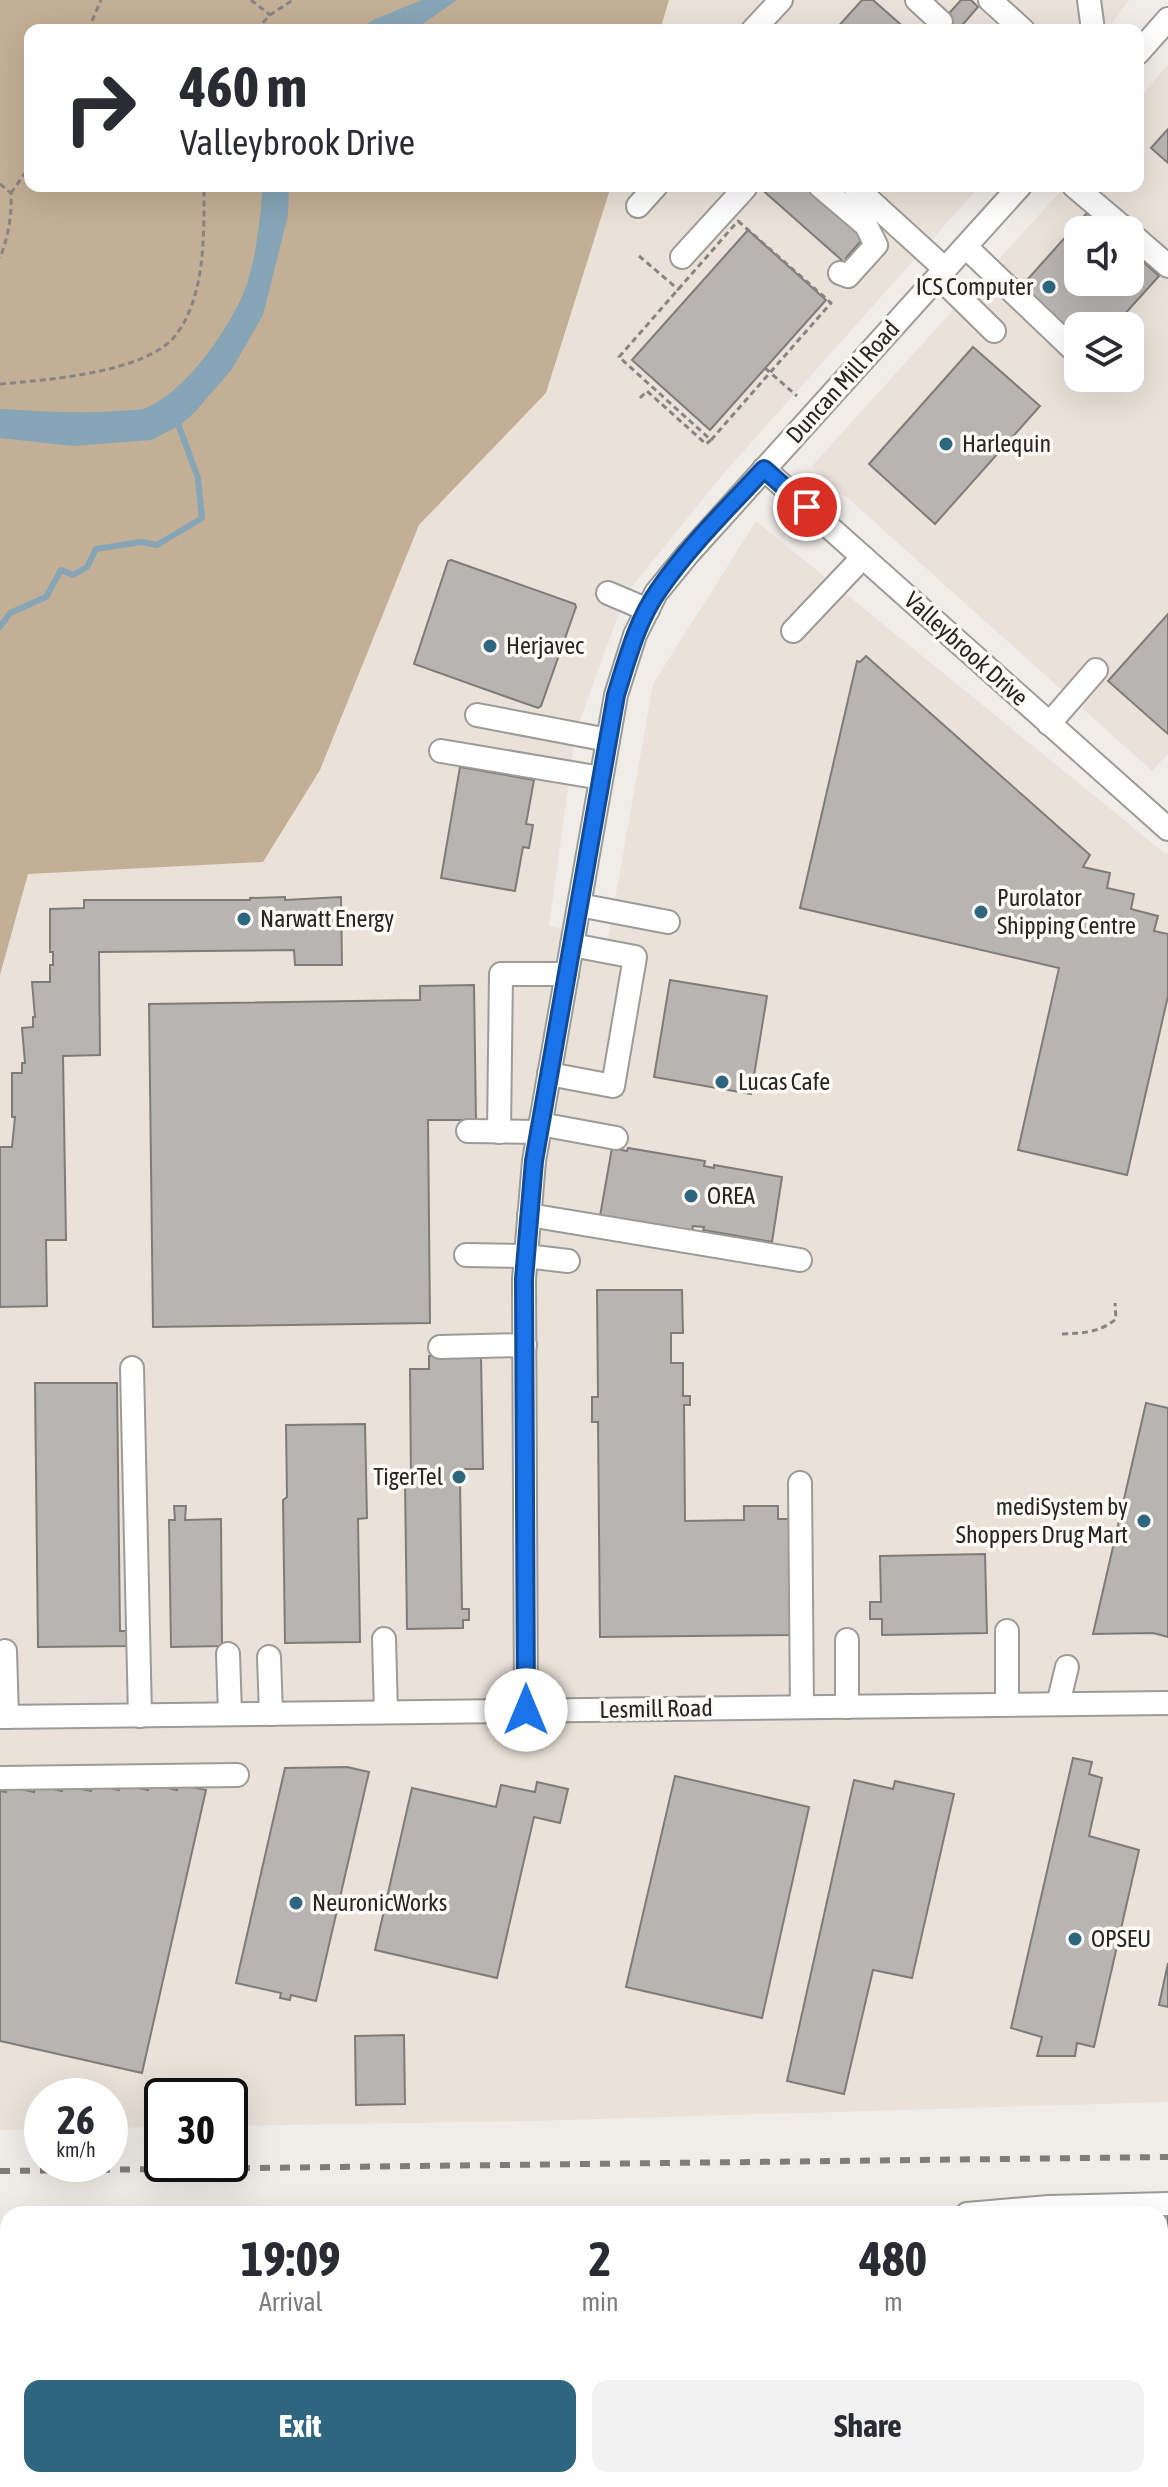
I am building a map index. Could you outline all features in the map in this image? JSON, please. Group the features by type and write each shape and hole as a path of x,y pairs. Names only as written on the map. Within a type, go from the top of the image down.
{"street":[{"path":"759,24 781,0"},
{"path":"917,0 941,22"},
{"path":"990,0 1016,24"},
{"path":"1089,0 1092,24"},
{"path":"1144,46 1168,19"},
{"path":"638,206 651,192"},
{"path":"682,257 741,192"},
{"path":"827,192 866,225 876,245 848,276 836,281"},
{"path":"860,192 942,273 994,331"},
{"name":"Duncan Mill Road","path":"526,1710 525,1345 529,1215 539,1128 616,695 635,635 656,593 687,555 1015,192"},
{"path":"1081,192 1109,216"},
{"path":"1144,246 1168,266"},
{"path":"966,247 1064,341"},
{"name":"Valleybrook Drive","path":"764,469 1049,724 1164,817"},
{"path":"793,631 863,557"},
{"path":"608,593 648,610"},
{"path":"1049,724 1096,670"},
{"path":"477,715 608,740"},
{"path":"441,751 601,778"},
{"path":"579,905 668,922"},
{"path":"549,1074 613,1086 635,957 572,945"},
{"path":"499,1132 501,974 567,974"},
{"path":"468,1131 539,1128 616,1138"},
{"path":"529,1215 800,1260"},
{"path":"466,1255 526,1256 568,1261"},
{"path":"440,1347 525,1345"},
{"path":"132,1368 140,1716"},
{"path":"800,1483 802,1707"},
{"path":"1007,1631 1007,1704"},
{"path":"384,1639 386,1712"},
{"path":"847,1640 847,1707"},
{"path":"3,1717 5,1651"},
{"path":"228,1654 230,1714"},
{"path":"269,1657 271,1714"},
{"path":"1058,1704 1067,1667"},
{"name":"Lesmill Road","path":"3,1717 1168,1703"},
{"path":"0,1778 237,1775"},
{"path":"1089,2206 1168,2204"}],"path":[{"path":"91,24 101,0"},
{"path":"251,0 270,15"},
{"path":"262,24 293,0"},
{"path":"0,258 9,226 11,193 24,175"},
{"path":"0,184 11,193"},
{"path":"0,384 108,369 146,359 163,348 175,335 193,301 203,230 204,192"},
{"path":"640,398 647,391 706,444 711,440 831,303 738,221 619,357 711,440"},
{"path":"639,256 679,290"},
{"path":"824,297 836,281"},
{"path":"765,368 797,396"},
{"path":"1062,1334 1096,1332 1104,1328 1116,1319 1115,1303"}],"shaded area":[{"path":"0,0 669,0 662,24 24,24 24,192 609,192 546,393 419,525 320,770 263,862 28,874 0,975"},
{"path":"669,0 1129,0 1111,24 662,24"},
{"path":"1168,64 1168,754 1152,771 812,466 1060,192 1144,192 1144,93"},
{"path":"609,192 975,192 724,473 626,594 576,731 549,926 608,939 653,684 756,521 1166,854 1168,852 1168,2102 534,2121 248,2126 248,2078 144,2078 144,2127 128,2128 128,2078 24,2078 24,2129 0,2130 0,975 28,873 263,862 320,770 419,525 546,393"}],"water":[{"path":"422,0 457,0 423,24 367,24"},
{"path":"262,192 289,192 288,215 263,315 232,369 179,426 151,440 73,446 0,438 0,409 72,412 139,410 161,400 175,389 216,343 236,309 247,282 259,227"}],"building":[{"path":"862,0 873,0 900,24 840,24"},
{"path":"961,0 971,0 978,7 963,24 939,24"},
{"path":"1168,129 1168,163 1151,148"},
{"path":"765,192 819,192 866,235 846,258 849,261 846,264"},
{"path":"748,230 826,300 710,430 632,360"},
{"path":"1064,239 1064,296 1141,296 1127,312 1064,312 1064,331 1018,290"},
{"path":"1144,263 1159,276 1144,293"},
{"name":"Harlequin","path":"973,347 1040,406 935,524 869,464"},
{"path":"448,561 575,604 538,708 414,664"},
{"path":"1168,614 1168,734 1108,681"},
{"name":"Purolator Shipping Centre","path":"866,656 1090,855 1083,867 1110,873 1107,888 1134,894 1131,909 1158,916 1154,931 1168,934 1168,996 1127,1175 1018,1150 1059,968 800,908 857,661"},
{"path":"460,767 534,780 526,824 533,825 529,848 523,847 515,891 441,878"},
{"path":"285,897 285,900 341,897 342,965 295,965 294,950 99,952 100,1055 63,1056 66,1240 46,1240 47,1306 0,1307 0,1147 12,1147 15,1117 12,1117 12,1073 22,1073 22,1063 25,1063 22,1028 33,1027 32,982 50,982 53,952 50,952 50,909 84,908 84,900 250,900"},
{"path":"670,980 767,996 751,1094 654,1077"},
{"path":"474,985 476,1120 428,1120 430,1323 153,1327 149,1004 420,1000 420,986"},
{"name":"OREA","path":"612,1148 705,1161 704,1166 782,1177 772,1242 703,1230 704,1227 693,1226 692,1232 600,1216"},
{"path":"597,1290 682,1290 683,1333 671,1333 671,1363 683,1363 683,1396 690,1396 690,1405 684,1405 685,1521 744,1520 744,1506 778,1506 778,1519 792,1519 793,1635 600,1637 598,1422 592,1422 592,1397 598,1397"},
{"path":"481,1355 483,1469 465,1469 465,1482 460,1482 462,1609 469,1609 469,1620 463,1620 463,1628 407,1629 405,1482 411,1482 410,1369 429,1369 429,1356"},
{"path":"35,1383 117,1383 120,1631 133,1631 133,1646 38,1647"},
{"name":"mediSystem by Shoppers Drug Mart","path":"1146,1403 1168,1408 1168,1637 1153,1633 1093,1634"},
{"path":"365,1424 367,1518 358,1519 360,1642 285,1643 283,1500 287,1497 286,1425"},
{"path":"174,1506 186,1506 185,1520 221,1519 222,1646 171,1647 169,1520 175,1520"},
{"path":"985,1554 987,1633 882,1635 882,1619 870,1619 870,1602 881,1602 880,1556"},
{"name":"OPSEU","path":"1073,1758 1092,1762 1089,1774 1102,1778 1089,1836 1139,1850 1094,2047 1077,2043 1075,2056 1037,2056 1042,2037 1011,2028"},
{"name":"NeuronicWorks","path":"347,1767 369,1772 316,2001 291,1995 290,2000 280,1998 281,1993 236,1983 285,1768"},
{"path":"675,1776 809,1807 762,2018 626,1987"},
{"path":"854,1780 893,1789 895,1781 954,1794 912,1978 873,1970 844,2094 787,2081"},
{"path":"537,1782 568,1789 560,1823 534,1817 497,1978 375,1950 412,1788 496,1807 501,1785 535,1792"},
{"path":"93,1784 119,1790 121,1784 148,1790 150,1784 177,1790 178,1784 206,1790 142,2073 0,2041 0,1791 6,1792 7,1786 34,1792 36,1785 62,1791 64,1785 91,1791"},
{"path":"1168,1963 1168,2007 1159,2005"},
{"path":"404,2035 405,2104 356,2105 355,2036"}],"waterway":[{"path":"0,627 10,613 46,597 61,570 73,575 87,567 96,549 141,542 157,545 202,518 198,478 177,421"}],"railway":[{"path":"0,2171 1168,2157"}],"place":[{"name":"ICS Computer","path":"1049,287"},
{"name":"Harlequin","path":"946,444"},
{"name":"Herjavec","path":"490,646"},
{"name":"Purolator Shipping Centre","path":"981,912"},
{"name":"Narwatt Energy","path":"244,919"},
{"name":"Lucas Cafe","path":"722,1082"},
{"name":"OREA","path":"691,1196"},
{"name":"TigerTel","path":"459,1477"},
{"name":"mediSystem by Shoppers Drug Mart","path":"1144,1521"},
{"name":"NeuronicWorks","path":"296,1903"},
{"name":"OPSEU","path":"1075,1939"}],"route":[{"path":"526,1710 524,1279 534,1161 616,695 635,635 656,593 764,469 807,507"}]}
